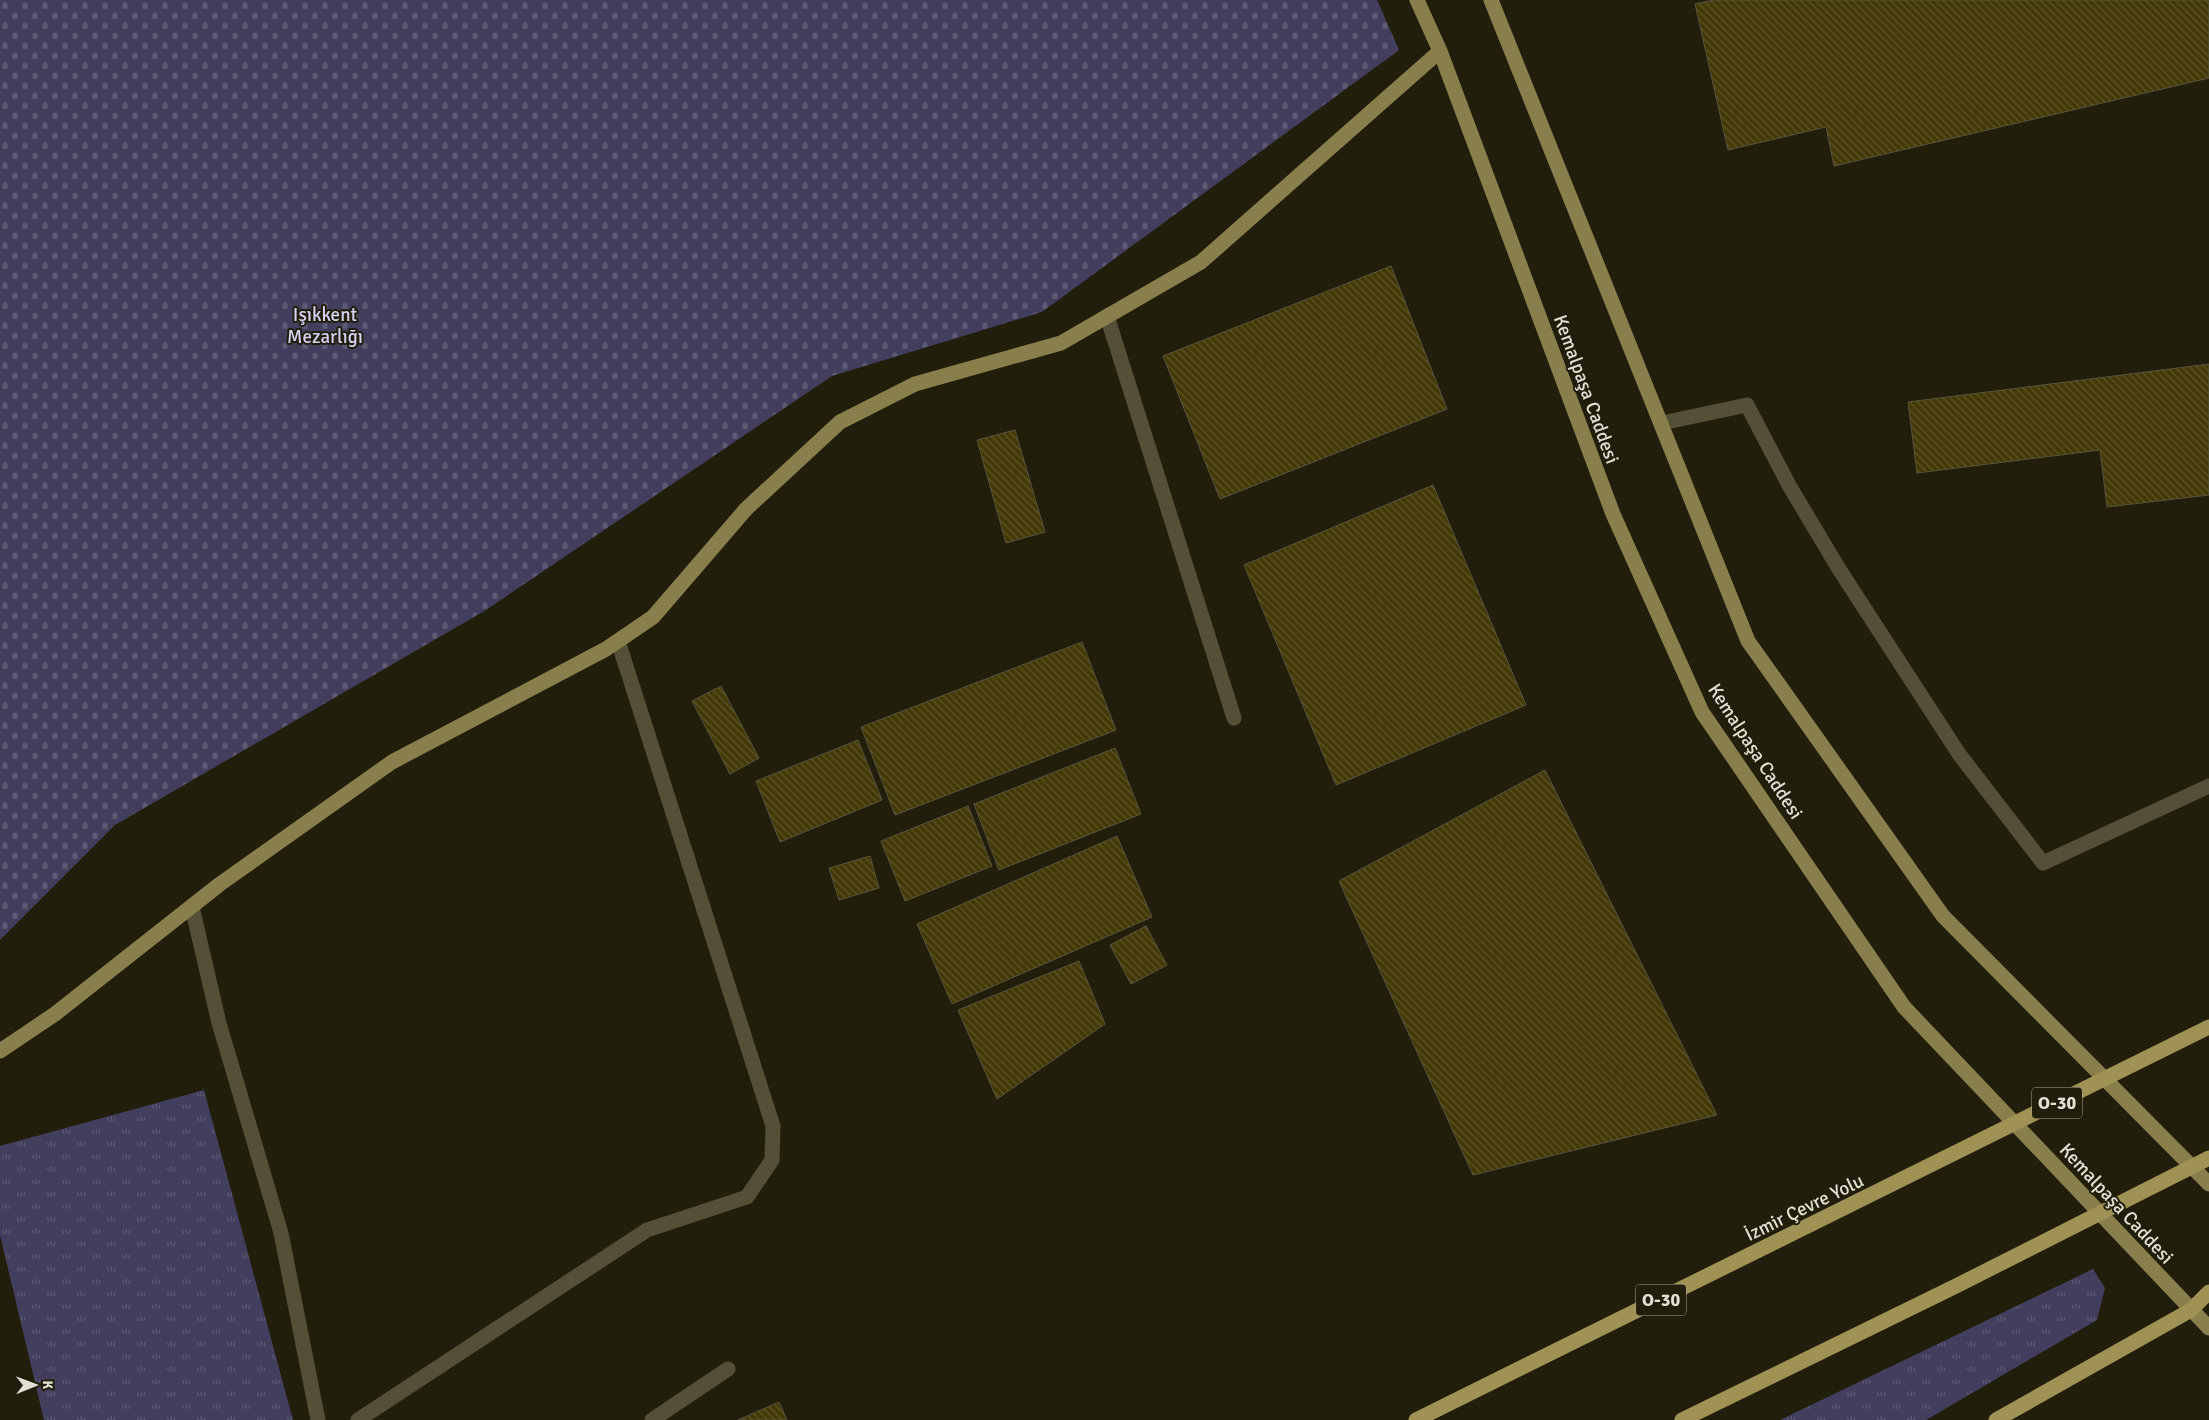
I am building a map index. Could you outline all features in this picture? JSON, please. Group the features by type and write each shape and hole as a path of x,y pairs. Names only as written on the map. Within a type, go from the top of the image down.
{"highway":[{"name":"İzmir Çevre Yolu","path":"1416,1420 1906,1179 2209,1027"},
{"path":"1682,1420 1956,1286 2209,1158"},
{"path":"1996,1420 2191,1310 2209,1292"}],"main road":[{"name":"Kemalpaşa Caddesi","path":"1417,0 1440,52 1613,514 1702,712 1904,1007 2209,1328"},
{"path":"1491,0 1748,641 1943,916 2209,1184"},
{"path":"0,1051 55,1014 220,884 392,762 618,640 653,618 746,509 840,422 915,384 1061,343 1202,262 1440,52"}],"street":[{"path":"1107,316 1234,718"},
{"path":"1662,423 1747,405 1790,487 1870,617 1959,754 2043,863 2209,786"},
{"path":"358,1420 647,1230 747,1197 772,1160 773,1126 618,640"},
{"path":"192,907 219,1023 281,1233 318,1420"},
{"path":"652,1420 728,1369"}],"green space":[{"name":"Işıkkent Mezarlığı","path":"0,0 1377,0 1399,50 1042,312 832,376 486,610 115,825 0,940"},
{"path":"204,1090 293,1420 44,1420 0,1235 0,1146"},
{"path":"2093,1269 2105,1288 2097,1320 1926,1420 1780,1420"}],"building":[{"path":"1714,0 2209,0 2209,78 1834,166 1826,127 1728,150 1695,4"},
{"path":"1391,266 1447,409 1220,499 1163,356"},
{"path":"2209,364 2209,495 2107,507 2100,450 1917,473 1908,402"},
{"path":"1015,430 1045,532 1006,543 977,440"},
{"path":"1433,485 1526,705 1336,785 1244,565"},
{"path":"1082,642 1116,730 895,815 861,727"},
{"path":"721,686 759,758 730,774 692,701"},
{"path":"858,740 882,800 780,842 756,781"},
{"path":"1115,748 1141,814 999,870 974,804"},
{"path":"1545,770 1717,1115 1473,1175 1339,881"},
{"path":"968,806 992,866 905,901 881,841"},
{"path":"1117,836 1152,917 952,1004 917,924"},
{"path":"870,856 879,888 839,900 829,868"},
{"path":"1146,926 1167,965 1131,984 1110,945"},
{"path":"1079,961 1105,1024 997,1099 958,1010"},
{"path":"779,1402 787,1420 738,1420"}]}
